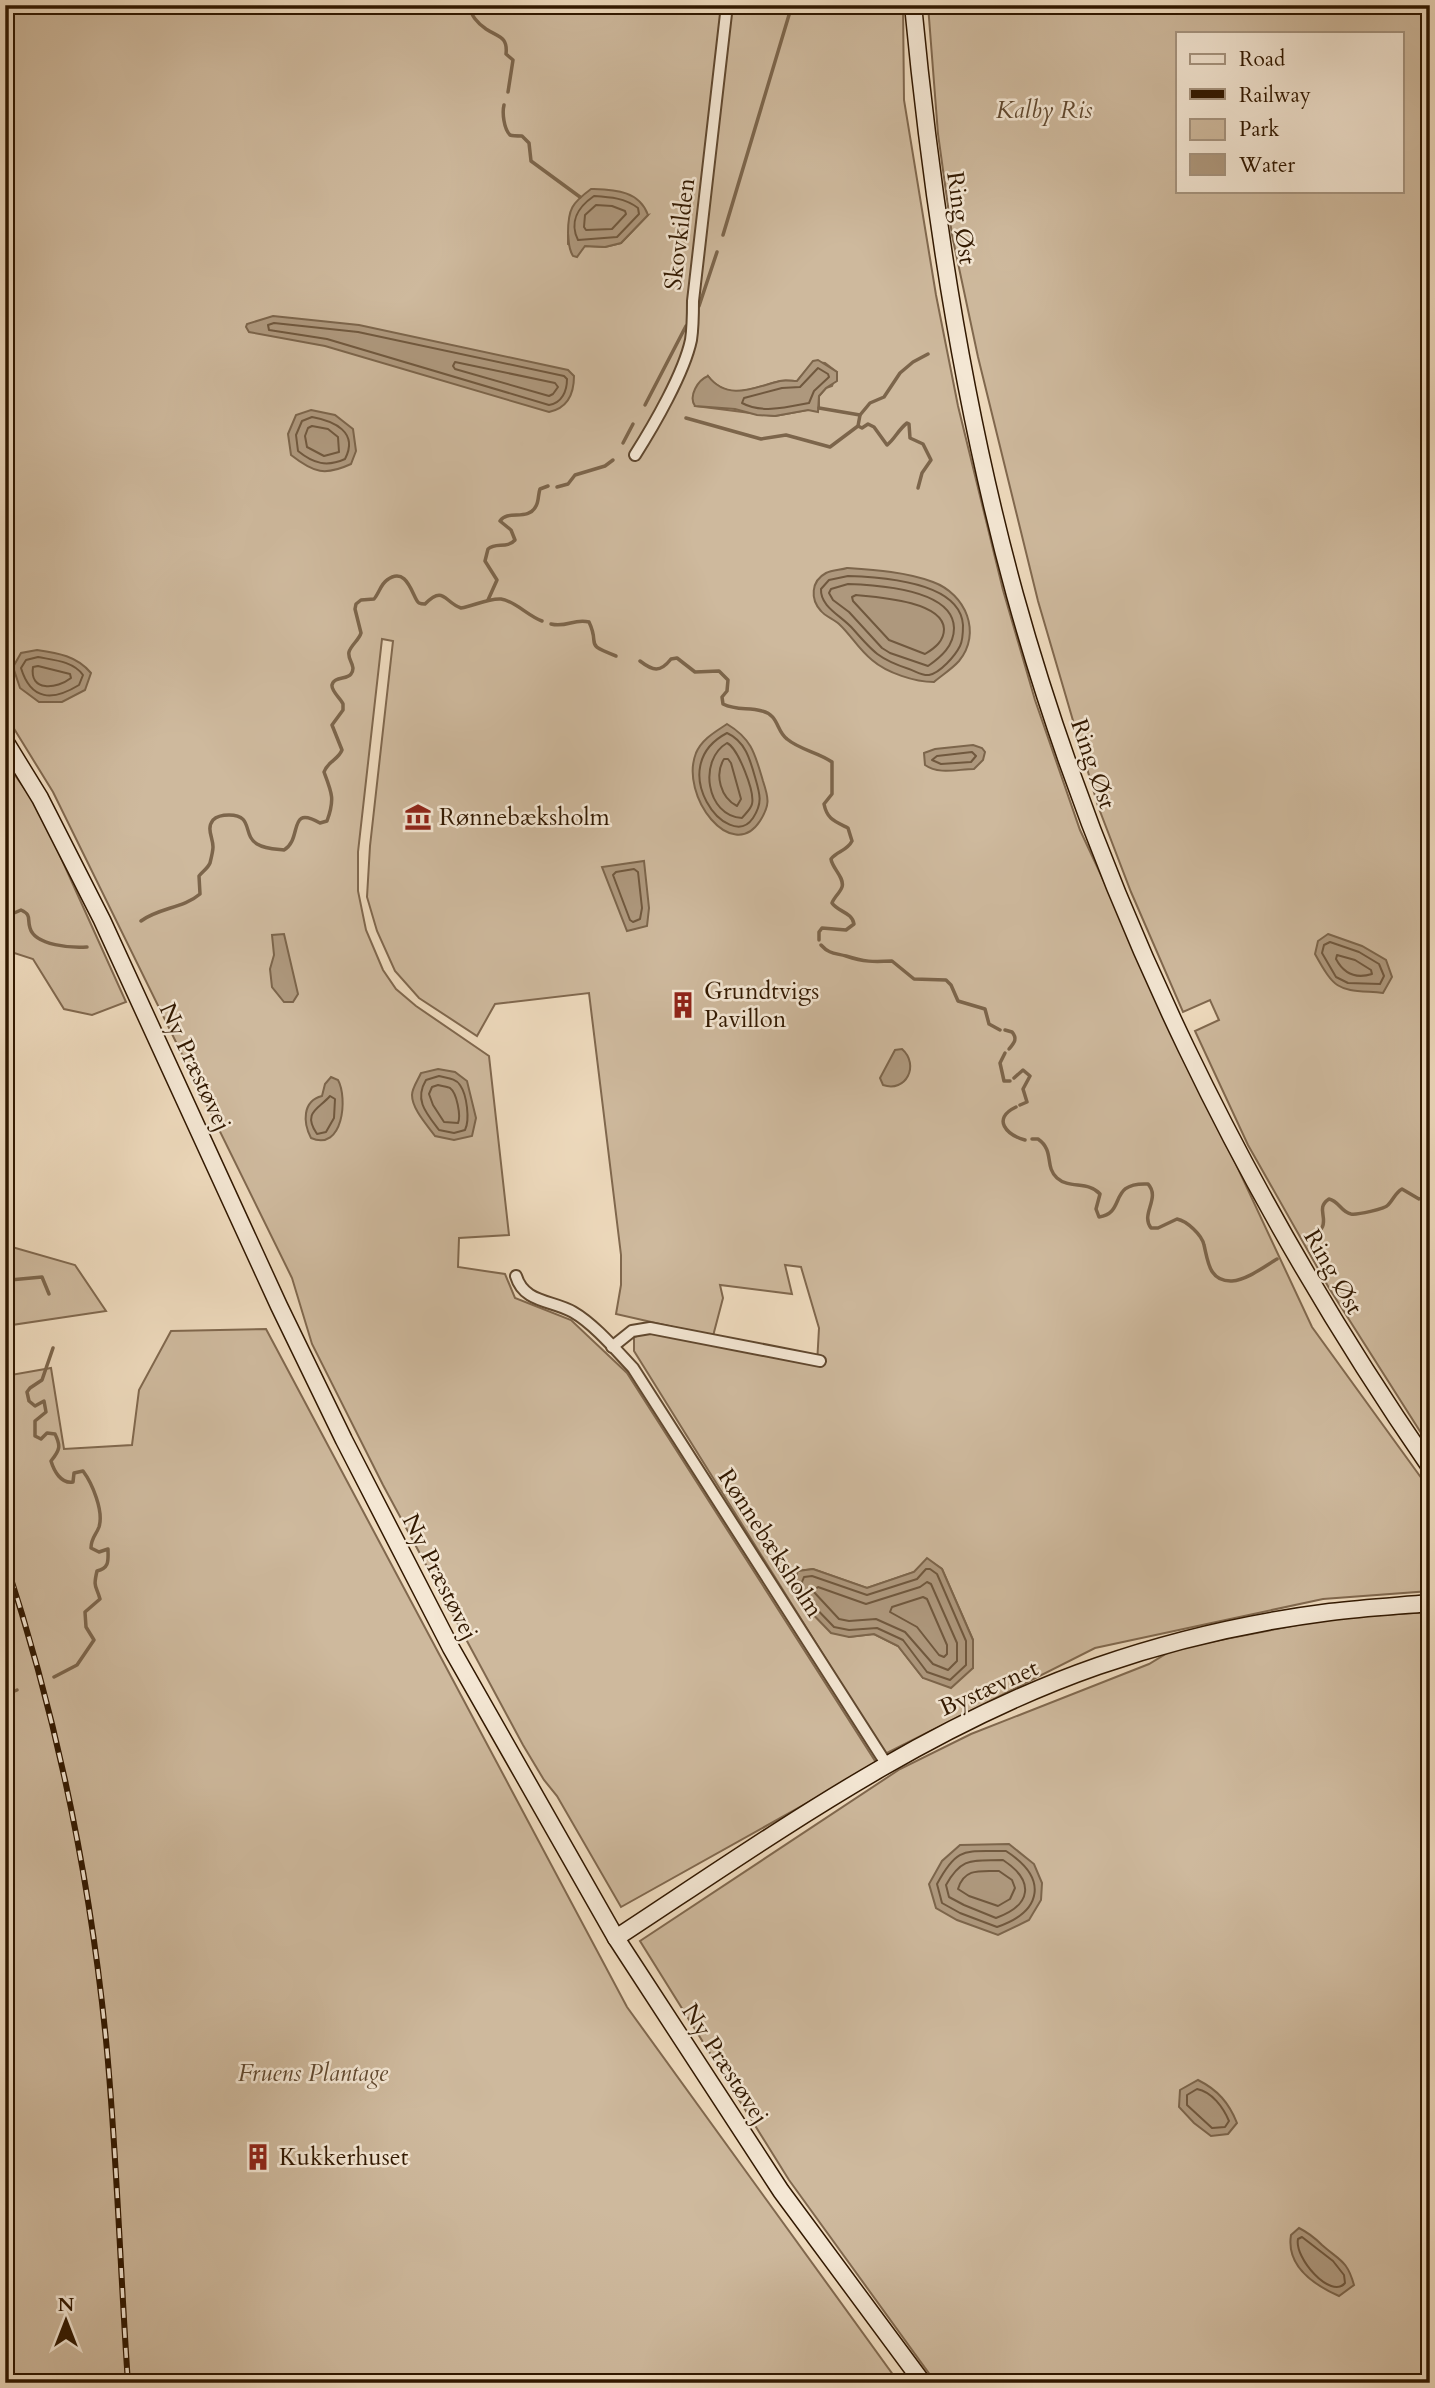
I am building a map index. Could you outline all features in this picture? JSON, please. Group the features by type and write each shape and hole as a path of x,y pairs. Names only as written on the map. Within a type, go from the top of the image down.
{"street":[{"name":"Skovkilden","path":"635,454 655,422 691,341 693,301 727,5"},
{"name":"Ring Øst","path":"914,5 925,130 951,309 979,447 1023,621 1047,701 1093,834 1155,980 1233,1142 1361,1365 1430,1467"},
{"name":"Ny Præstøvej","path":"5,741 40,798 102,920 279,1306 451,1648 616,1938 781,2191 923,2383"},
{"name":"Rønnebæksholm","path":"516,1276 519,1286 530,1296 573,1312 633,1368 887,1765"},
{"path":"612,1347 632,1331 650,1328 820,1361"},
{"name":"Bystævnet","path":"616,1938 832,1797 954,1727 1026,1695 1098,1666 1172,1643 1330,1612 1430,1603"}],"green space":[{"path":"5,5 722,5 690,357 732,5 903,5 904,100 936,295 958,406 1003,590 1035,700 1080,830 1312,1327 1430,1490 1430,1591 1323,1599 1095,1648 885,1754 634,1351 634,1337 649,1332 817,1364 819,1328 801,1267 785,1265 792,1294 720,1285 723,1298 713,1336 616,1314 621,1285 621,1255 589,993 495,1004 477,1036 419,998 395,971 377,931 367,897 370,846 393,641 382,639 358,852 358,891 366,930 383,970 396,989 416,1006 489,1056 509,1235 459,1238 458,1267 505,1274 515,1298 571,1320 627,1373 877,1764 621,1907 557,1796 523,1745 383,1485 312,1344 292,1278 53,792 5,714","holes":["648,215 621,243 605,247 585,246 581,249 568,244 568,235","813,362 825,363 837,372 832,386 819,396 819,408 775,416 695,406 708,376 716,384 733,391 780,381 797,381","927,1559 942,1569 973,1640 973,1668 923,1678 898,1646 874,1634 849,1637 798,1571 813,1569 867,1588 914,1572"]},
{"name":"Kalby Ris","path":"928,5 1430,5 1430,1447 1329,1288 1248,1145 1195,1031 1219,1020 1210,1000 1183,1012 1131,892 1098,806 1038,601 978,357 952,235 938,134"},
{"path":"5,761 39,809 126,1002 92,1015 64,1009 33,959 5,950"},
{"path":"5,1245 75,1265 106,1311 5,1326"},
{"name":"Fruens Plantage","path":"266,1329 627,2007 899,2383 5,2383 5,1376 51,1368 64,1449 132,1445 139,1390 171,1331"},
{"path":"1430,1612 1430,2383 936,2383 789,2180 640,1941 900,1769 971,1734 1149,1664 1174,1649 1333,1618"}],"water":[{"path":"591,189 617,191 632,196 639,201 648,215 621,243 605,247 585,246 577,257 573,256 569,248 570,212 579,198"},
{"path":"273,316 359,325 568,370 574,376 573,389 565,404 549,412 325,346 249,332 246,327 247,324"},
{"path":"818,360 837,372 837,381 819,396 818,412 808,410 775,416 757,415 735,409 695,406 693,402 695,389 708,376 724,389 742,391 780,381 797,381 813,361"},
{"path":"311,410 335,415 353,429 356,451 351,464 334,470 320,471 306,466 291,455 288,434 296,415"},
{"path":"847,568 912,576 933,582 954,595 962,605 970,627 966,650 959,661 934,682 902,676 872,660 839,624 823,613 815,601 815,585 821,576"},
{"path":"37,650 67,656 86,667 91,673 85,690 62,702 39,702 20,688 13,667 21,653"},
{"path":"727,724 742,735 751,748 767,797 766,811 760,821 749,832 736,835 723,830 701,805 693,770 696,753 702,744"},
{"path":"973,745 985,752 983,760 974,769 942,771 925,765 924,753 935,749"},
{"path":"644,861 649,908 647,926 627,931 602,867"},
{"path":"284,934 298,994 293,1002 284,1002 272,987 272,935"},
{"path":"1328,934 1362,946 1386,960 1392,977 1383,993 1348,989 1335,983 1315,954 1318,941"},
{"path":"902,1049 910,1062 908,1076 898,1085 883,1085 880,1078 895,1050"},
{"path":"438,1069 455,1072 467,1081 476,1118 472,1136 454,1140 435,1136 417,1111 412,1095 415,1084 421,1073"},
{"path":"331,1077 338,1080 341,1088 340,1121 330,1137 322,1140 311,1138 306,1113 311,1103 322,1096 325,1084"},
{"path":"927,1558 942,1569 973,1640 973,1668 951,1688 923,1678 898,1646 874,1634 849,1637 831,1633 800,1601 794,1582 798,1571 813,1569 867,1588 914,1572"},
{"path":"1009,1844 1034,1864 1042,1883 1041,1900 1029,1920 998,1935 957,1920 936,1908 929,1884 942,1861 960,1845"},
{"path":"1198,2080 1217,2093 1230,2109 1237,2123 1228,2134 1211,2136 1179,2107 1180,2090"},
{"path":"1299,2228 1342,2262 1349,2270 1354,2285 1339,2296 1304,2273 1297,2265 1291,2246 1291,2235"}],"waterway":[{"path":"468,5 480,24 504,40 506,54 513,60 508,92"},
{"path":"723,235 792,5"},
{"path":"504,105 506,129 510,135 522,136 529,143 531,161 580,197"},
{"path":"699,306 717,252"},
{"path":"645,405 686,326"},
{"path":"686,418 761,439 786,435 830,447 858,426 860,415 870,403 884,397 900,373 928,354"},
{"path":"819,408 860,415"},
{"path":"858,426 862,428 868,424 874,427 887,445 907,423 909,424 910,438 923,444 931,460 922,473 918,488"},
{"path":"623,443 633,424"},
{"path":"557,487 568,484 575,475 605,466 613,460"},
{"path":"488,600 497,580 485,561 488,549 515,540 511,530 500,521 508,516 532,511 537,504 540,489 548,486"},
{"path":"141,921 200,894 199,876 210,863 213,847 210,827 216,818 229,815 242,818 257,844 284,850 290,845 299,820 310,818 320,823 327,821 332,796 324,772 342,750 332,725 343,710 343,704 332,685 335,680 349,676 353,671 349,652 361,633 356,604 361,600 374,599 387,580 394,576 405,579 421,604 440,595 461,608 501,599 542,621"},
{"path":"551,624 589,622 596,646 616,656"},
{"path":"640,661 656,669 677,658 695,672 719,671 728,680 727,691 722,697 723,704 768,713 787,739 832,762 832,794 824,804 832,819 848,828 852,841 831,859 842,884 832,903 851,917 854,924 846,930 822,928 819,940"},
{"path":"5,917 21,910 28,916 30,928 39,939 55,945 87,947"},
{"path":"821,945 830,952 858,959 892,961 914,979 946,980 958,1001 985,1009 989,1024 1000,1030"},
{"path":"1005,1030 1012,1032 1015,1037 1009,1049"},
{"path":"1005,1053 1000,1063 1004,1081 1010,1081"},
{"path":"1014,1078 1023,1070 1030,1076 1023,1089 1027,1102 1020,1105"},
{"path":"1016,1107 1004,1117 1004,1126 1012,1134 1025,1140"},
{"path":"1032,1139 1038,1139 1046,1148 1051,1169 1057,1178 1090,1188 1100,1194 1096,1209 1099,1217 1113,1210 1127,1188 1148,1184 1152,1195 1148,1217 1151,1228 1158,1228 1177,1219 1189,1225 1203,1241 1211,1269 1218,1278 1238,1280 1277,1259"},
{"path":"1308,1240 1322,1228 1322,1208 1329,1199 1348,1213 1365,1213 1386,1207 1402,1189 1419,1199 1424,1197 1430,1181"},
{"path":"5,1278 10,1280 42,1277 49,1294"},
{"path":"53,1348 42,1380 27,1392 29,1401 35,1406 44,1401 46,1412 35,1421 35,1436 41,1439 47,1433 55,1434 59,1448 51,1461 62,1479 73,1482 74,1473 83,1471 93,1490 100,1513 99,1527 91,1548 99,1552 108,1549 106,1566 97,1571 96,1577 100,1599 85,1612 86,1627 94,1640 77,1665 54,1677"},
{"path":"5,1695 17,1690"}],"railway":[{"path":"5,1560 55,1737 91,1918 110,2083 128,2383"}],"place":[{"name":"Rønnebæksholm","path":"418,817"},
{"name":"Grundtvigs Pavillon","path":"683,1005"},
{"name":"Kukkerhuset","path":"258,2157"}]}
